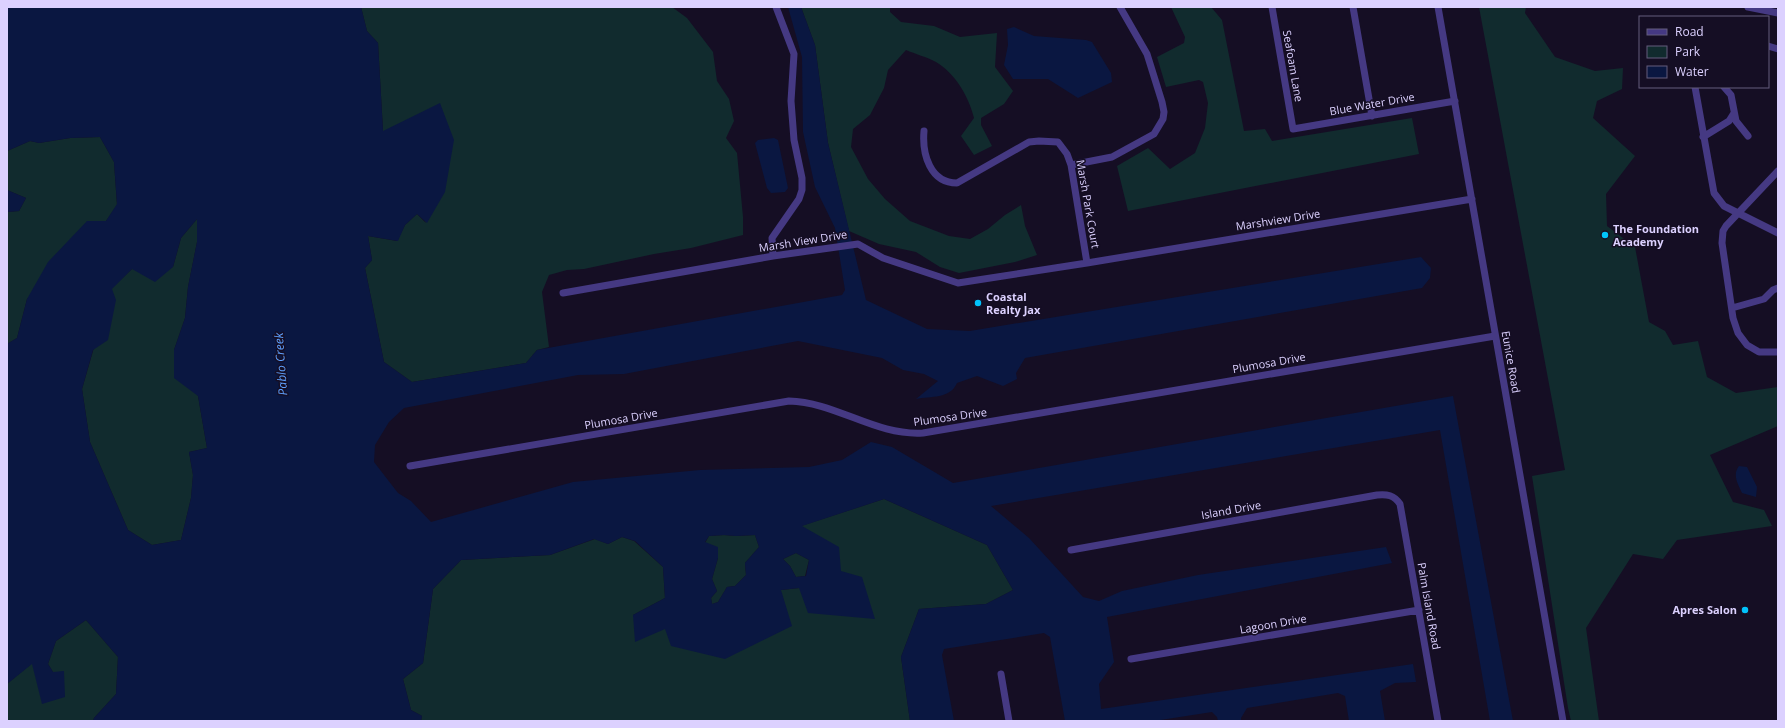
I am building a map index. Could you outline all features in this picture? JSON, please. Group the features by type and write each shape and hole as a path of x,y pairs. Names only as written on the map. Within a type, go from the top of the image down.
{"street":[{"path":"774,256 772,238 799,199 802,190 802,178 797,162 794,140 791,101 794,54 776,7"},
{"path":"1071,165 1112,157 1154,134 1163,119 1164,112 1162,102 1147,54 1120,7"},
{"name":"Seafoam Lane","path":"1272,7 1293,129"},
{"path":"1353,7 1372,116"},
{"name":"Eunice Road","path":"1438,7 1563,721"},
{"path":"1748,7 1778,13"},
{"path":"1695,88 1714,193 1724,206 1778,233"},
{"path":"1725,88 1730,95 1736,121 1748,136"},
{"name":"Blue Water Drive","path":"1293,129 1455,101"},
{"path":"1703,138 1729,121 1734,113"},
{"name":"Marsh Park Court","path":"924,131 923,144 927,160 938,177 948,183 957,183 1029,142 1058,142 1067,154 1071,165 1088,263"},
{"path":"1778,171 1739,214 1726,226 1722,236 1735,325 1742,339 1747,345 1759,352 1778,352"},
{"name":"Marshview Drive","path":"1088,263 1472,199"},
{"name":"Marsh View Drive","path":"564,293 832,246 858,244 883,258 958,283 1088,263"},
{"path":"1732,308 1764,299 1773,290 1778,288"},
{"name":"Plumosa Drive","path":"410,466 789,401 809,403 886,430 912,434 923,433 1496,336"},
{"name":"Island Drive","path":"1071,550 1377,495 1385,494 1394,497"},
{"name":"Palm Island Road","path":"1394,497 1400,504 1438,721"},
{"name":"Lagoon Drive","path":"1131,659 1418,610"},
{"path":"1001,674 1009,721"}],"green space":[{"path":"361,7 672,7 687,18 713,52 717,81 729,99 734,121 726,138 737,153 743,217 743,235 691,248 654,254 584,269 567,270 549,275 542,292 549,347 537,350 526,363 412,382 384,362 365,268 372,260 368,236 397,241 405,225 417,214 426,223 383,131 378,43 367,31"},
{"path":"801,7 890,7 890,12 901,22 934,26 960,37 997,33 995,67 1013,91 1004,104 981,118 981,125 992,146 974,155 961,136 974,118 969,102 960,86 949,72 936,62 906,50 888,70 884,88 870,115 853,129 851,147 868,179 885,199 910,221 949,236 970,239 988,229 1005,215 1021,205 1025,226 1037,255 1015,262 959,273 940,267 916,252 879,244 849,231 828,143 815,45"},
{"path":"1171,7 1211,7 1222,20 1244,131 1265,129 1272,141 1412,118 1419,154 1128,211 1117,166 1148,148 1170,169 1195,153 1205,128 1208,103 1203,82 1199,80 1166,87 1157,57 1184,43 1185,37"},
{"name":"The Foundation Academy","path":"1479,7 1526,7 1525,13 1555,57 1595,71 1623,68 1622,89 1597,101 1593,118 1635,156 1606,194 1607,226 1635,247 1649,322 1665,331 1673,345 1698,341 1707,377 1736,393 1778,387 1778,426 1710,455 1733,502 1764,510 1772,526 1677,540 1663,559 1633,554 1586,628 1599,721 1571,721 1568,708 1532,476 1565,470"},
{"path":"100,137 114,162 117,205 106,221 27,299 17,338 7,344 7,212 19,211 26,198 7,190 7,151 30,141 39,143 70,138"},
{"path":"197,219 197,242 188,287 185,318 174,350 198,396 207,448 189,452 193,475 191,498 181,540 152,545 128,530 90,442 82,389 111,289 132,269 173,267 181,238"},
{"path":"884,499 987,545 1013,590 986,604 919,609 901,657 910,721 421,721 422,716 411,710 403,679 423,663 433,589 461,560 550,555 595,539 608,544 622,537 634,541 663,567 665,598 633,615 665,629 781,590 799,588 841,571 801,526"},
{"path":"755,535 759,547 745,563 746,575 735,586 727,587 718,602 712,604 711,598 717,591 712,579 718,558 705,543 709,536"},
{"path":"796,553 809,560 805,576 796,577 790,566 783,559"},
{"path":"86,620 118,657 116,694 93,721 7,721 7,684 32,663 53,672 48,664 56,641"}],"water":[{"name":"Pablo Creek","path":"7,7 361,7 367,31 378,43 383,131 440,103 454,140 445,192 427,223 417,214 405,225 398,241 368,236 372,260 365,268 384,362 412,382 526,363 537,350 842,295 845,290 835,228 815,187 803,132 802,57 788,7 801,7 815,45 828,143 866,300 927,329 970,331 1421,257 1431,268 1430,278 1422,288 1025,358 1016,373 1017,379 1003,386 977,376 957,383 950,392 934,397 916,399 938,381 924,374 903,370 882,358 798,341 624,374 578,375 404,408 389,422 375,445 374,462 398,493 411,501 431,522 573,482 700,470 809,467 842,460 871,442 892,447 953,483 1453,396 1513,721 1490,721 1440,430 991,506 1029,538 1083,597 1099,601 1122,591 1198,575 1386,547 1392,563 1107,617 1114,662 1099,684 1101,709 1413,664 1416,682 1395,683 1380,691 1385,721 1349,721 1345,696 1338,693 1247,708 1241,718 1241,721 1218,721 1217,717 1212,712 1154,721 1065,721 1050,637 1044,633 944,649 942,655 954,721 910,721 901,657 919,609 986,604 1013,590 987,545 884,499 802,526 839,547 841,571 862,577 875,619 808,613 799,588 781,590 792,626 725,659 671,646 665,629 635,642 633,615 665,598 663,567 635,541 622,537 608,544 594,539 550,555 461,560 433,589 423,663 403,679 411,710 422,716 421,721 93,721 116,694 118,657 86,620 56,641 48,664 53,672 64,671 65,697 42,704 32,664 7,684 7,344 17,338 27,299 48,262 87,221 106,221 117,204 114,162 100,137 70,138 39,143 30,141 7,151","holes":["197,219 197,242 188,287 185,318 174,350 174,378 198,396 207,448 189,452 193,475 191,498 181,540 152,545 128,530 90,442 82,389 93,350 108,340 116,300 112,289 132,269 155,282 173,267 181,238","755,535 759,547 745,563 746,575 735,586 727,587 718,602 712,604 711,598 717,591 712,579 718,558 718,547 705,542 709,536","796,553 809,560 806,576 796,577 790,566 783,559"]},
{"path":"1014,27 1034,36 1086,40 1092,42 1111,73 1112,82 1078,98 1048,79 1013,79 1004,65 1008,45 1007,29"},
{"path":"774,138 778,140 788,188 785,192 771,193 767,188 755,143 758,140"},
{"path":"7,190 26,198 19,211 7,212"},
{"path":"1739,466 1747,467 1757,487 1756,497 1742,493 1737,483 1736,476"}],"place":[{"name":"The Foundation Academy","path":"1605,235"},
{"name":"Coastal Realty Jax","path":"978,303"},
{"name":"Apres Salon","path":"1745,610"}]}
